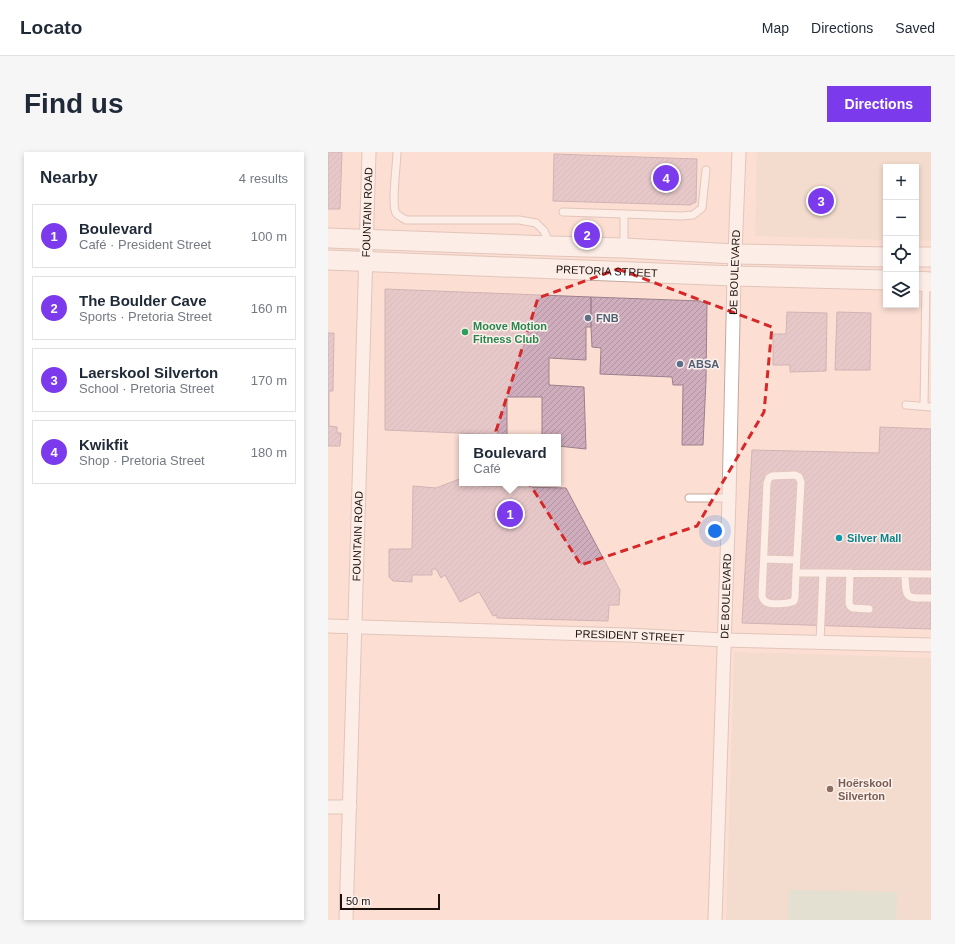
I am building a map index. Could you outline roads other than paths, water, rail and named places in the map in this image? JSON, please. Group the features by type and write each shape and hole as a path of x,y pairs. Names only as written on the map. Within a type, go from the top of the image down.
{"main road":[{"name":"PRETORIA STREET","path":"328,238 624,248 735,254 883,256"},
{"path":"919,257 931,257"},
{"name":"PRETORIA STREET","path":"328,260 734,276 883,280"}],"street":[{"name":"FOUNTAIN ROAD","path":"346,920 370,152"},
{"name":"DE BOULEVARD","path":"715,920 739,152"},
{"name":"PRESIDENT STREET","path":"328,626 627,635 724,640 931,645"},
{"path":"328,807 350,808"}],"lane":[{"path":"397,152 394,201 395,212 401,217 406,220 519,220 536,223 544,232 551,246"},
{"path":"563,212 681,216 693,215 702,208 706,170"},
{"path":"624,214 624,248"},
{"path":"906,405 927,406 924,282"},
{"path":"795,475 799,477 800,482 795,598 790,604 768,603 764,601 762,596 764,559 767,483 769,478 772,476 795,475"},
{"path":"689,498 729,498"},
{"path":"764,559 796,560"},
{"path":"796,573 931,574"},
{"path":"820,642 823,573"},
{"path":"850,573 848,603 853,608 869,609"},
{"path":"905,574 906,592 908,596 912,598 931,598"}],"place":[{"name":"Kwikfit","path":"666,178"},
{"name":"Laerskool Silverton","path":"821,201"},
{"name":"The Boulder Cave","path":"587,235"},
{"name":"FNB","path":"588,318"},
{"name":"Moove Motion Fitness Club","path":"465,332"},
{"name":"ABSA","path":"680,364"},
{"name":"Boulevard","path":"510,514"},
{"name":"Silver Mall","path":"839,538"},
{"name":"Hoërskool Silverton","path":"830,789"}]}
